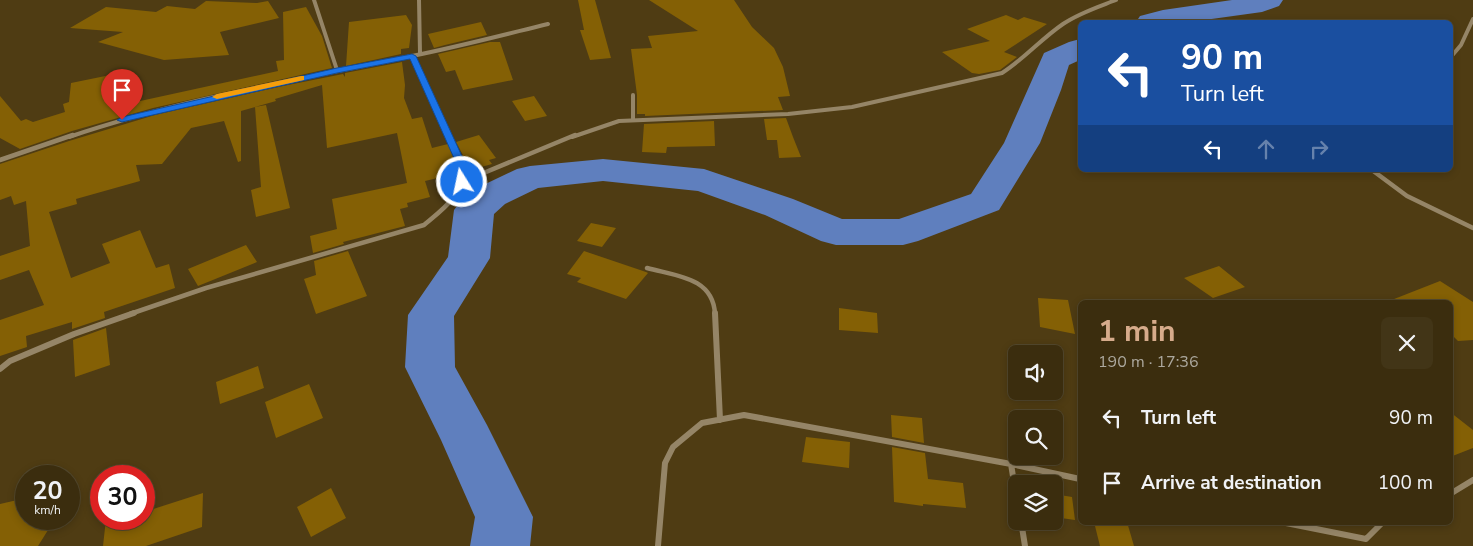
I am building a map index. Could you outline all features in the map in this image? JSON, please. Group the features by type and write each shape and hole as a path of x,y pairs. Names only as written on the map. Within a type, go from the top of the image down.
{"street":[{"path":"314,0 337,70"},
{"path":"419,0 420,53"},
{"path":"0,369 10,361 74,334 206,288 424,225 445,207 462,182 586,131 619,121 788,114 842,108 926,92 1002,73 1020,62 1038,43 1079,14 1116,0"},
{"path":"1453,54 1461,45 1473,19"},
{"path":"0,160 107,124 166,108 337,70 412,56 548,24"},
{"path":"412,56 462,165 462,182"},
{"path":"633,95 633,120"},
{"path":"1374,172 1417,201 1473,228"},
{"path":"647,268 697,283 710,292 714,301 720,420"},
{"path":"658,546 665,463 674,447 702,423 744,415 1008,463"},
{"path":"1016,465 1078,479"},
{"path":"1453,492 1473,480"},
{"path":"1297,525 1366,538 1380,525"},
{"path":"1022,530 1025,546"}],"building":[{"path":"578,0 595,0 611,58 590,60 580,30 584,30"},
{"path":"649,0 734,0 752,27 774,48 783,67 790,96 778,97 783,110 645,116 645,114 637,114 637,95 631,49 652,48 648,36 698,31"},
{"path":"206,1 257,3 268,1 279,18 220,32 229,55 164,60 98,42 123,32 70,28 106,7 156,12 167,6 195,9"},
{"path":"306,7 322,36 332,68 153,108 72,131 20,149 0,138 0,96 21,121 26,119 33,122 65,112 63,104 69,102 71,83 125,72 131,103 278,71 276,61 284,60 283,12"},
{"path":"406,15 412,25 409,48 401,49 401,54 346,66 349,22"},
{"path":"1006,15 1018,20 1024,17 1047,24 1004,52 1017,57 1000,70 979,74 972,73 942,52 990,41 967,29"},
{"path":"481,22 487,35 434,48 428,34"},
{"path":"490,42 500,42 513,80 463,90 455,70 446,72 438,54"},
{"path":"402,62 405,85 404,98 412,119 422,117 432,148 448,144 457,162 459,173 425,181 430,197 407,203 408,207 400,209 405,226 343,242 344,244 313,253 310,236 337,229 332,199 407,183 397,133 327,148 322,85 275,99 276,101 241,111 241,161 238,162 224,121 191,128 162,164 136,165 140,181 76,199 77,204 49,212 71,278 110,263 102,244 140,230 156,268 169,264 175,288 104,312 105,318 72,329 72,322 26,336 27,347 0,356 0,320 44,305 29,270 0,280 0,256 30,246 26,201 14,205 11,196 0,200 0,164 155,115 343,74 345,77 345,73"},
{"path":"534,96 547,116 525,121 512,101"},
{"path":"266,105 290,208 256,217 251,190 261,187 255,107"},
{"path":"786,118 801,157 779,158 777,140 767,140 764,119"},
{"path":"714,121 715,146 667,147 666,153 642,152 644,124"},
{"path":"479,135 496,158 489,160 492,164 467,171 465,159 456,142"},
{"path":"591,223 616,228 602,247 577,241"},
{"path":"246,245 257,262 198,286 188,269"},
{"path":"348,251 367,296 316,314 304,279 316,275 314,261"},
{"path":"584,251 648,273 626,299 577,282 581,278 567,274"},
{"path":"1219,266 1245,287 1213,298 1184,278"},
{"path":"1440,281 1473,302 1473,340 1458,341 1453,336 1453,300 1392,300"},
{"path":"1038,298 1068,300 1075,334 1040,327"},
{"path":"839,308 877,313 878,333 839,330"},
{"path":"106,328 110,365 75,377 73,340"},
{"path":"258,366 264,388 220,404 216,382"},
{"path":"309,384 323,418 276,438 265,402"},
{"path":"1453,414 1473,430 1473,448 1453,456"},
{"path":"891,415 922,418 924,443 892,437"},
{"path":"806,437 850,442 849,468 802,462"},
{"path":"892,447 925,453 928,479 963,483 966,508 923,504 923,506 894,502"},
{"path":"331,488 346,518 311,537 297,507"},
{"path":"203,493 202,527 146,546 103,546 105,530 155,530 155,508"},
{"path":"1063,496 1072,497 1075,520 1063,518"},
{"path":"15,501 15,530 48,530 38,546 0,546 0,504"},
{"path":"1095,525 1128,525 1134,546 1100,546"}],"waterway":[{"path":"1156,20 1262,4 1269,0"},
{"path":"500,546 504,517 468,440 430,367 431,315 469,258 474,210 491,196 530,177 603,170 704,180 779,207 836,232 903,232 985,202 1022,143 1045,90 1055,60 1078,49"}],"slow traffic":[{"path":"217,97 301,78"}],"route":[{"path":"122,120 166,108 337,70 412,56 462,165 462,182"}]}
